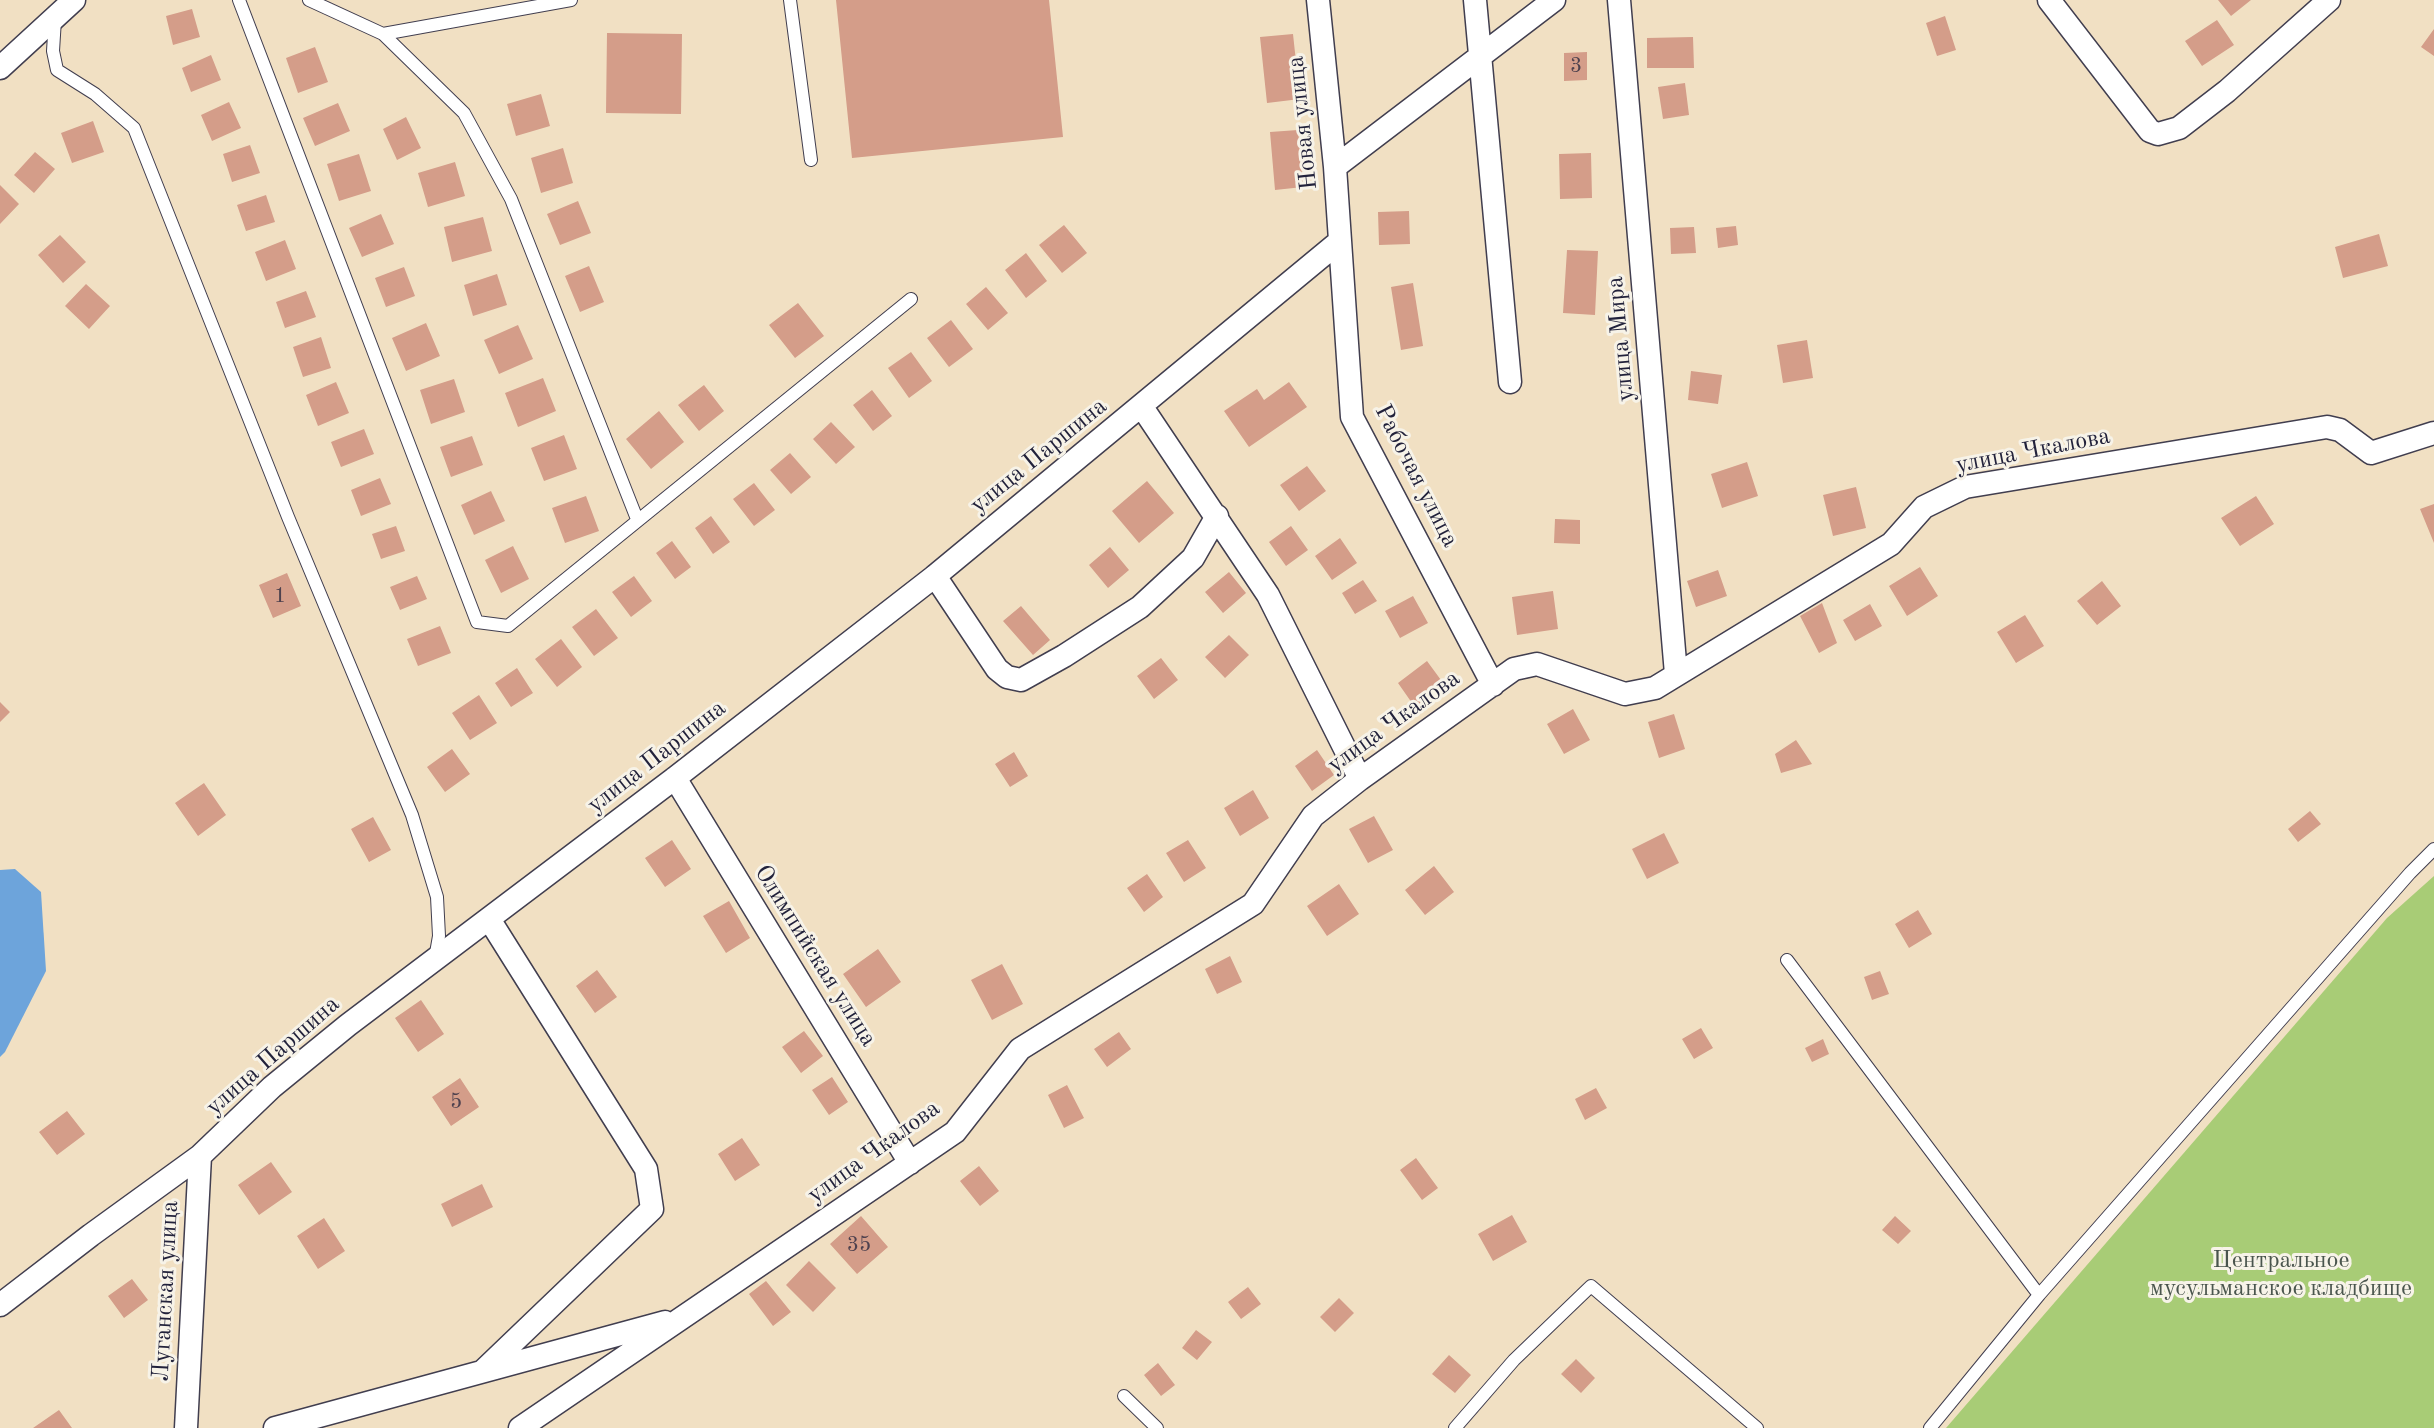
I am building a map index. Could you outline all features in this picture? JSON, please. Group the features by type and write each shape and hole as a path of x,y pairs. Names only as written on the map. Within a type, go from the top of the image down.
{"street":[{"path":"0,68 74,0"},
{"name":"Новая улица","path":"1318,0 1340,241"},
{"path":"1475,0 1509,382"},
{"path":"1335,167 1554,0"},
{"name":"улица Мира","path":"1619,0 1676,674"},
{"path":"2049,0 2150,131 2158,134 2179,128 2227,91 2329,0"},
{"name":"улица Паршина","path":"0,1305 200,1156 272,1087 348,1025 675,778 935,576 1340,241"},
{"name":"Рабочая улица","path":"1340,241 1352,417 1493,685"},
{"path":"1142,407 1268,595 1360,779"},
{"name":"улица Чкалова","path":"520,1428 955,1132 1020,1049 1253,904 1313,816 1360,779 1514,669 1537,664 1624,694 1655,688 1890,544 1924,507 1965,487 2327,427 2340,430 2371,453 2434,433"},
{"path":"935,576 997,669 1007,677 1021,680 1064,656 1140,607 1193,558 1217,516"},
{"name":"Олимпийская улица","path":"675,778 910,1163"},
{"path":"483,1371 652,1209 646,1169 489,919"},
{"name":"Луганская улица","path":"186,1428 200,1156"},
{"path":"275,1428 684,1317"}],"lane":[{"path":"239,0 477,622 508,626 910,299"},
{"path":"309,0 383,34 464,113 511,199 637,519"},
{"path":"383,34 572,0"},
{"path":"790,0 811,160"},
{"path":"55,18 53,51 57,70 95,94 134,128 283,506 412,815 437,897 439,936 435,961"},
{"path":"1930,1428 2039,1294 2410,873 2434,849"},
{"path":"1787,960 2039,1294"},
{"path":"1455,1428 1514,1360 1591,1286 1757,1428"},
{"path":"1124,1396 1157,1428"}],"green space":[{"name":"Центральное мусульманское кладбище","path":"2434,876 2434,1428 1946,1428 2387,918"}],"water":[{"path":"15,869 41,892 46,971 5,1052 0,1057 0,870"}],"building":[{"path":"836,0 1049,0 1063,137 852,158"},
{"path":"2218,0 2251,0 2231,16"},
{"path":"192,9 200,37 173,45 166,16"},
{"path":"1945,16 1956,50 1937,56 1926,23"},
{"path":"2217,20 2234,45 2202,66 2185,41"},
{"path":"2434,29 2434,56 2421,47"},
{"path":"607,33 682,34 681,114 606,113"},
{"path":"1293,34 1300,99 1267,103 1260,37"},
{"path":"1693,37 1694,68 1647,68 1647,38"},
{"path":"315,47 328,82 298,93 286,58"},
{"path":"1587,52 1587,80 1564,81 1564,53"},
{"path":"211,55 221,80 191,92 182,68"},
{"path":"1685,83 1689,115 1663,119 1658,87"},
{"path":"541,94 550,126 516,136 507,104"},
{"path":"229,102 241,128 212,141 201,115"},
{"path":"338,103 350,131 315,146 303,118"},
{"path":"406,117 421,148 397,160 383,129"},
{"path":"93,121 104,152 72,163 61,133"},
{"path":"1298,130 1303,187 1275,190 1270,132"},
{"path":"250,145 260,173 232,182 223,154"},
{"path":"563,148 573,183 541,193 531,158"},
{"path":"35,152 55,169 34,193 14,175"},
{"path":"1591,153 1592,198 1560,199 1559,154"},
{"path":"359,154 371,191 339,201 327,164"},
{"path":"455,162 465,196 428,207 418,173"},
{"path":"0,185 19,204 0,224"},
{"path":"266,195 275,222 246,231 237,205"},
{"path":"578,201 591,233 560,245 547,214"},
{"path":"1409,211 1410,244 1379,245 1378,212"},
{"path":"381,214 394,244 362,257 349,228"},
{"path":"483,217 492,251 452,262 444,227"},
{"path":"1064,225 1087,253 1062,273 1039,245"},
{"path":"1736,226 1738,245 1718,248 1716,228"},
{"path":"1694,227 1696,253 1671,254 1670,228"},
{"path":"2379,234 2388,266 2343,278 2335,247"},
{"path":"60,235 86,262 63,283 38,255"},
{"path":"285,240 296,269 266,281 255,252"},
{"path":"1567,250 1598,251 1595,315 1563,313"},
{"path":"1026,253 1047,281 1026,298 1005,270"},
{"path":"589,266 604,302 580,312 565,276"},
{"path":"404,267 415,296 386,307 375,278"},
{"path":"497,274 507,305 473,316 464,285"},
{"path":"1413,283 1423,346 1401,350 1391,287"},
{"path":"86,284 110,306 89,329 65,306"},
{"path":"986,287 1008,313 988,330 966,304"},
{"path":"306,291 316,317 285,328 276,302"},
{"path":"798,303 824,336 795,358 769,325"},
{"path":"951,320 973,349 949,367 927,338"},
{"path":"426,323 440,356 406,371 392,338"},
{"path":"518,325 533,359 499,374 484,340"},
{"path":"321,337 331,368 303,377 293,347"},
{"path":"1807,340 1813,378 1783,383 1777,345"},
{"path":"911,352 932,381 909,398 888,368"},
{"path":"1691,371 1722,375 1718,404 1688,400"},
{"path":"543,378 556,411 518,427 505,393"},
{"path":"454,379 465,412 431,424 420,390"},
{"path":"336,382 349,413 318,426 306,395"},
{"path":"1289,382 1307,407 1249,447 1224,411 1257,389 1264,400"},
{"path":"704,385 724,411 699,431 678,405"},
{"path":"872,390 892,416 873,431 853,405"},
{"path":"659,411 684,442 651,469 626,439"},
{"path":"831,422 855,447 836,464 813,439"},
{"path":"364,429 374,454 341,467 331,442"},
{"path":"564,435 577,469 544,481 531,448"},
{"path":"472,436 483,465 451,477 440,447"},
{"path":"790,453 811,477 791,494 770,470"},
{"path":"1747,462 1758,496 1722,508 1711,474"},
{"path":"1307,466 1326,491 1299,511 1280,485"},
{"path":"380,478 391,504 361,516 351,490"},
{"path":"1147,481 1174,513 1139,543 1112,511"},
{"path":"754,483 775,510 754,526 733,499"},
{"path":"1856,487 1866,528 1833,536 1823,495"},
{"path":"491,491 505,521 474,535 461,505"},
{"path":"586,496 599,531 565,543 552,508"},
{"path":"2256,496 2274,524 2240,546 2221,518"},
{"path":"2434,504 2434,543 2420,509"},
{"path":"711,516 730,542 713,554 695,528"},
{"path":"1555,519 1580,520 1580,544 1554,543"},
{"path":"396,526 405,551 381,559 372,534"},
{"path":"1291,526 1308,550 1286,566 1269,542"},
{"path":"1340,538 1357,563 1332,580 1315,556"},
{"path":"672,541 691,567 675,579 656,553"},
{"path":"513,546 529,579 501,593 485,560"},
{"path":"1110,547 1129,570 1108,588 1089,565"},
{"path":"1920,567 1938,596 1907,616 1889,586"},
{"path":"1718,570 1727,596 1696,607 1687,581"},
{"path":"1229,572 1246,593 1223,613 1205,592"},
{"path":"287,573 301,606 273,618 259,585"},
{"path":"417,576 427,599 400,610 390,587"},
{"path":"634,576 652,601 631,617 612,592"},
{"path":"1363,580 1377,601 1355,614 1342,593"},
{"path":"2102,581 2121,606 2097,625 2077,601"},
{"path":"1553,591 1558,629 1517,635 1512,597"},
{"path":"1413,596 1428,623 1400,638 1385,611"},
{"path":"1822,603 1837,643 1819,653 1800,616"},
{"path":"1870,604 1882,626 1855,641 1843,620"},
{"path":"1021,606 1050,640 1033,655 1003,621"},
{"path":"596,609 618,638 594,656 572,627"},
{"path":"2025,615 2044,646 2016,663 1997,632"},
{"path":"440,626 451,653 418,666 407,639"},
{"path":"1229,635 1249,655 1225,678 1205,657"},
{"path":"561,639 582,667 557,687 535,659"},
{"path":"1161,658 1178,680 1154,699 1137,676"},
{"path":"1427,661 1449,691 1419,713 1398,683"},
{"path":"517,668 533,693 511,707 495,683"},
{"path":"479,695 497,723 470,740 452,713"},
{"path":"0,702 10,712 0,722"},
{"path":"1573,709 1590,740 1564,754 1547,724"},
{"path":"1674,714 1685,749 1659,758 1648,722"},
{"path":"1796,740 1812,764 1781,773 1775,754"},
{"path":"452,749 470,774 445,792 427,767"},
{"path":"1317,750 1334,775 1312,791 1295,766"},
{"path":"1014,752 1028,776 1010,787 995,764"},
{"path":"204,783 226,815 198,836 175,803"},
{"path":"1253,790 1269,818 1240,836 1224,808"},
{"path":"2310,811 2321,824 2298,842 2288,829"},
{"path":"1374,816 1393,850 1368,863 1349,829"},
{"path":"373,817 391,850 369,862 351,829"},
{"path":"1664,833 1679,863 1647,879 1632,849"},
{"path":"672,840 691,869 665,887 645,858"},
{"path":"1188,840 1206,868 1184,882 1166,853"},
{"path":"1434,866 1454,892 1425,915 1405,890"},
{"path":"1147,874 1163,897 1144,912 1127,888"},
{"path":"1339,884 1359,914 1327,936 1307,906"},
{"path":"729,901 750,938 726,953 703,916"},
{"path":"1918,910 1932,934 1909,948 1895,924"},
{"path":"878,949 901,982 866,1007 843,974"},
{"path":"1230,956 1242,982 1217,994 1205,969"},
{"path":"1002,964 1023,1004 992,1020 971,980"},
{"path":"597,970 617,997 595,1013 576,986"},
{"path":"1880,971 1889,994 1872,1000 1864,977"},
{"path":"421,1000 444,1034 418,1052 395,1018"},
{"path":"1701,1028 1713,1048 1694,1059 1682,1039"},
{"path":"804,1031 823,1056 801,1073 782,1047"},
{"path":"1119,1032 1131,1049 1107,1067 1094,1049"},
{"path":"1823,1039 1829,1054 1812,1062 1805,1048"},
{"path":"832,1077 848,1102 829,1115 812,1090"},
{"path":"460,1078 479,1107 451,1126 432,1097"},
{"path":"1067,1085 1084,1118 1064,1128 1048,1095"},
{"path":"1596,1088 1607,1108 1585,1120 1575,1099"},
{"path":"67,1111 85,1134 57,1155 39,1132"},
{"path":"742,1138 760,1165 735,1181 718,1154"},
{"path":"1416,1158 1438,1188 1422,1200 1400,1170"},
{"path":"271,1162 292,1192 259,1215 238,1185"},
{"path":"979,1166 999,1191 980,1206 960,1181"},
{"path":"482,1184 493,1207 452,1227 441,1204"},
{"path":"1512,1215 1527,1242 1493,1261 1478,1234"},
{"path":"861,1216 888,1247 857,1274 830,1244"},
{"path":"1895,1216 1911,1231 1898,1244 1882,1230"},
{"path":"324,1218 345,1251 318,1269 297,1236"},
{"path":"809,1261 836,1288 813,1312 786,1285"},
{"path":"132,1279 148,1300 124,1318 108,1296"},
{"path":"766,1281 791,1312 773,1326 749,1294"},
{"path":"1248,1287 1261,1304 1241,1319 1228,1302"},
{"path":"1339,1298 1354,1313 1335,1332 1320,1317"},
{"path":"1196,1330 1212,1342 1197,1360 1182,1348"},
{"path":"1449,1355 1471,1375 1455,1393 1432,1374"},
{"path":"1576,1359 1595,1378 1581,1393 1561,1374"},
{"path":"1158,1363 1175,1385 1161,1396 1144,1375"},
{"path":"59,1410 72,1428 33,1428"}]}
